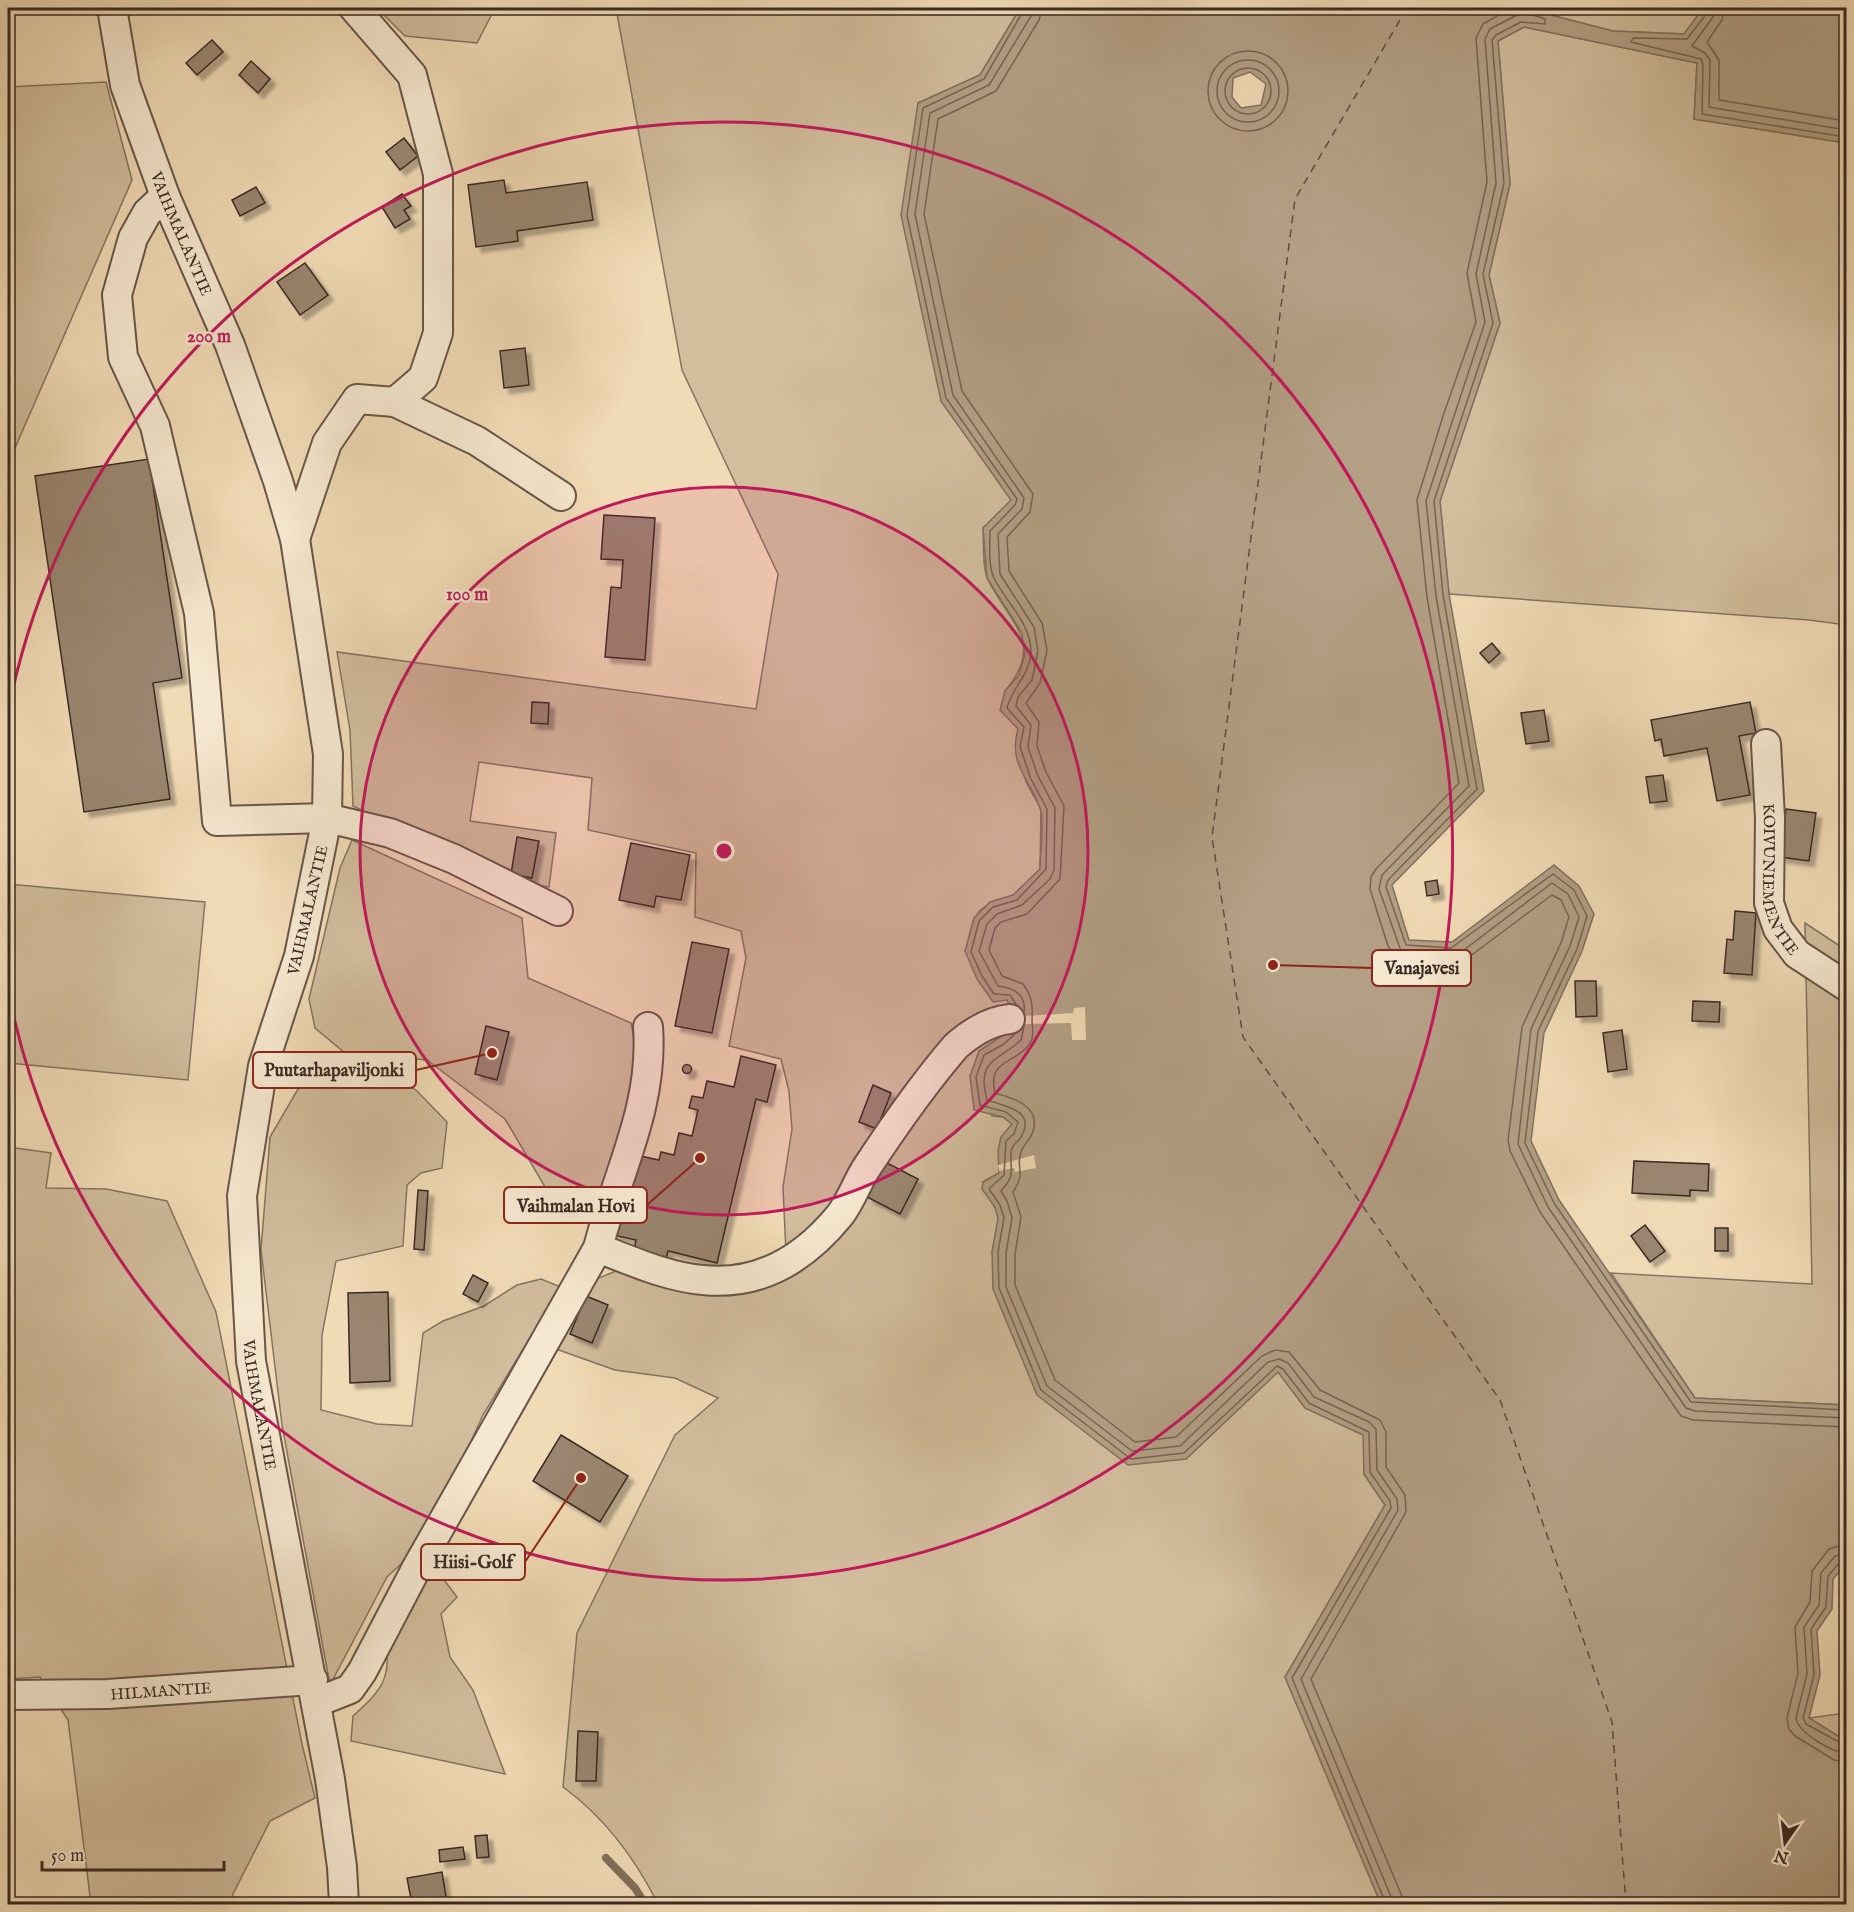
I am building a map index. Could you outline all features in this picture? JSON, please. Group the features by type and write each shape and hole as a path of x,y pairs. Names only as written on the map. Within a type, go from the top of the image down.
{"street":[{"name":"VAIHMALANTIE","path":"112,8 125,85 165,196 230,345 278,481 295,539 328,754 327,818 299,956 263,1066 242,1196 251,1361 315,1691 342,1867 344,1905"},
{"path":"354,8 412,75 438,174 438,333 423,378 395,402"},
{"path":"165,196 147,213 133,238 117,295 123,357 155,426 199,613 217,821 327,818 390,833 454,859 558,911"},
{"path":"295,539 327,442 357,399 395,402 477,441 561,496"},
{"name":"KOIVUNIEMENTIE","path":"1766,744 1770,818 1769,903 1778,929 1797,954 1846,986"},
{"path":"598,1248 659,1271 703,1280 733,1280 769,1273 797,1256 841,1214 866,1168 956,1046 972,1032 1000,1020 1010,1019"},
{"name":"HILMANTIE","path":"8,1695 350,1689 362,1672 416,1569 598,1248 609,1205 628,1161 642,1107 649,1056 648,1027"}],"shaded area":[{"path":"377,8 495,8 477,43 405,36"},
{"path":"616,8 1020,8 980,75 918,103 941,401 1012,500 983,528 984,562 988,580 1014,622 1023,646 1023,660 1017,674 1005,691 1018,729 1026,782 1041,809 1040,869 1016,894 980,911 970,934 1012,1009 1011,1030 979,1051 992,1116 1003,1117 1012,1124 999,1173 983,1182 998,1218 992,1252 1186,1459 1278,1371 1305,1408 1364,1435 1364,1474 1385,1505 1285,1677 1381,1904 658,1904 629,1855 605,1825 563,1787 577,1633 675,1435 718,1398 675,1378 615,1370 556,1349 589,1282 623,1268 691,1287 786,1253 783,1187 792,1129 789,1091 781,1059 729,1046 746,958 741,931 695,917 696,853 588,830 592,778 479,762 470,821 556,833 549,887 525,882 475,865 353,806 350,730 337,652 756,709 778,574 682,370"},
{"path":"1523,8 1703,8 1685,34 1613,31"},
{"path":"1524,27 1697,63 1694,119 1846,143 1846,625 1809,620 1449,594 1440,501 1500,323 1489,275 1510,184 1498,41"},
{"path":"106,82 132,180 8,464 8,87"},
{"path":"352,840 522,918 528,978 631,1023 635,1045 633,1088 623,1130 603,1192 577,1205 555,1204 505,1119 427,1060 345,1053 315,1028 309,999 340,868"},
{"path":"8,884 205,902 188,1080 8,1063"},
{"path":"1805,923 1846,950 1846,1405 1695,1398 1611,1273 1812,1284"},
{"path":"322,1064 393,1074 417,1091 447,1122 442,1168 421,1173 407,1185 403,1246 336,1261 322,1335 321,1410 377,1424 412,1426 423,1333 443,1321 484,1306 517,1285 541,1279 561,1287 483,1415 430,1530 416,1550 387,1577 330,1685 282,1425 261,1250 270,1137 301,1084"},
{"path":"8,1147 51,1153 46,1188 106,1189 167,1201 216,1312 302,1744 315,1798 270,1821 233,1894 231,1904 91,1904 68,1720 40,1677 8,1679"},
{"path":"435,1568 457,1597 441,1614 450,1657 473,1690 505,1774 351,1741 353,1716 376,1693 385,1678 386,1646"},
{"path":"1846,1713 1846,1741 1809,1718"}],"water":[{"path":"1020,8 1523,8 1613,31 1684,34 1703,8 1846,8 1846,143 1694,119 1697,63 1524,27 1498,41 1510,184 1489,275 1500,323 1440,501 1449,594 1484,791 1392,885 1409,940 1452,942 1554,865 1579,886 1594,914 1582,951 1544,1033 1531,1141 1559,1200 1695,1398 1846,1405 1846,1564 1833,1579 1832,1609 1817,1631 1820,1675 1809,1718 1846,1741 1846,1904 1381,1904 1285,1677 1385,1505 1364,1474 1363,1435 1305,1408 1278,1372 1186,1459 1128,1465 1037,1395 993,1289 992,1252 998,1218 995,1207 982,1189 983,1182 999,1173 998,1151 1001,1137 1012,1124 1003,1117 974,1110 970,1076 979,1051 1011,1030 1011,1009 1007,1000 993,1002 977,979 965,951 974,918 990,902 1013,895 1040,869 1042,829 1040,808 1018,761 1016,741 1018,729 1000,710 1005,691 1019,675 1025,653 1022,633 987,578 983,528 1011,500 941,401 901,215 918,103 980,75","holes":["1250,72 1266,84 1261,105 1241,108 1232,97 1233,78"]}],"pier":[{"path":"1085,1007 1086,1040 1072,1040 1071,1023 1025,1024 1025,1020 1010,1021 1010,1017 1073,1013 1074,1008"},
{"path":"1034,1155 1036,1168 1015,1172 1014,1168 999,1171 998,1165"}],"building":[{"path":"212,40 223,52 197,75 186,63"},
{"path":"251,61 270,79 258,93 239,75"},
{"path":"404,138 418,156 400,170 386,152"},
{"path":"504,180 506,193 587,182 593,220 517,231 518,241 476,247 468,185"},
{"path":"256,187 265,203 240,216 232,200"},
{"path":"402,194 411,206 404,210 410,219 395,228 382,207"},
{"path":"305,263 328,295 300,315 277,282"},
{"path":"525,348 529,385 504,388 500,351"},
{"path":"149,459 182,678 153,683 170,799 84,812 35,476"},
{"path":"604,515 655,518 645,660 605,657 611,587 621,588 623,560 601,559"},
{"path":"1492,643 1500,653 1489,663 1480,653"},
{"path":"532,702 549,703 548,724 531,723"},
{"path":"1750,702 1756,733 1739,736 1750,795 1717,801 1707,748 1664,756 1661,739 1655,741 1651,720"},
{"path":"1544,710 1549,741 1526,744 1521,713"},
{"path":"1663,775 1667,801 1650,803 1646,777"},
{"path":"1786,809 1816,813 1809,861 1780,857"},
{"path":"517,837 539,841 532,878 511,874"},
{"path":"631,843 690,855 681,900 656,896 654,907 619,900"},
{"path":"1437,880 1439,894 1427,896 1425,882"},
{"path":"1735,911 1756,913 1752,975 1724,973 1727,939 1733,940"},
{"path":"692,942 729,949 712,1033 675,1026"},
{"path":"1575,981 1596,981 1597,1016 1576,1017"},
{"path":"1693,1001 1720,1002 1719,1022 1692,1021"},
{"path":"486,1026 509,1032 497,1080 475,1074"},
{"path":"1622,1030 1627,1069 1608,1072 1603,1033"},
{"path":"741,1056 776,1065 767,1102 756,1099 717,1263 668,1251 666,1259 634,1251 636,1240 613,1235 617,1217 624,1219 626,1209 620,1208 623,1196 630,1197 640,1156 659,1160 661,1152 674,1155 679,1133 692,1136 698,1110 689,1108 692,1096 703,1098 707,1081 734,1087"},
{"path":"687,1065 691,1069 687,1073 683,1069"},
{"path":"873,1085 891,1093 877,1129 859,1122"},
{"path":"1634,1161 1709,1164 1708,1191 1690,1190 1690,1196 1632,1193"},
{"path":"885,1162 918,1179 900,1214 867,1197"},
{"path":"418,1190 428,1191 424,1250 414,1249"},
{"path":"1645,1225 1665,1251 1650,1262 1631,1236"},
{"path":"1715,1228 1728,1228 1728,1251 1715,1251"},
{"path":"473,1275 488,1283 478,1302 463,1294"},
{"path":"388,1292 390,1381 350,1383 348,1293"},
{"path":"586,1296 608,1305 592,1343 570,1334"},
{"path":"561,1435 628,1476 600,1522 533,1481"},
{"path":"578,1731 598,1732 596,1781 576,1781"},
{"path":"487,1835 489,1857 477,1858 475,1836"},
{"path":"463,1847 465,1859 440,1862 439,1850"},
{"path":"442,1872 447,1903 412,1904 407,1878"}],"waterway":[{"path":"606,1858 635,1888 645,1904"}],"ferry route":[{"path":"1407,8 1295,199 1212,837 1243,1037 1500,1400 1612,1722 1626,1904"}],"place":[{"name":"Vanajavesi","path":"1273,965"},
{"name":"Puutarhapaviljonki","path":"492,1053"},
{"name":"Vaihmalan Hovi","path":"700,1158"},
{"name":"Hiisi-Golf","path":"581,1478"}]}
